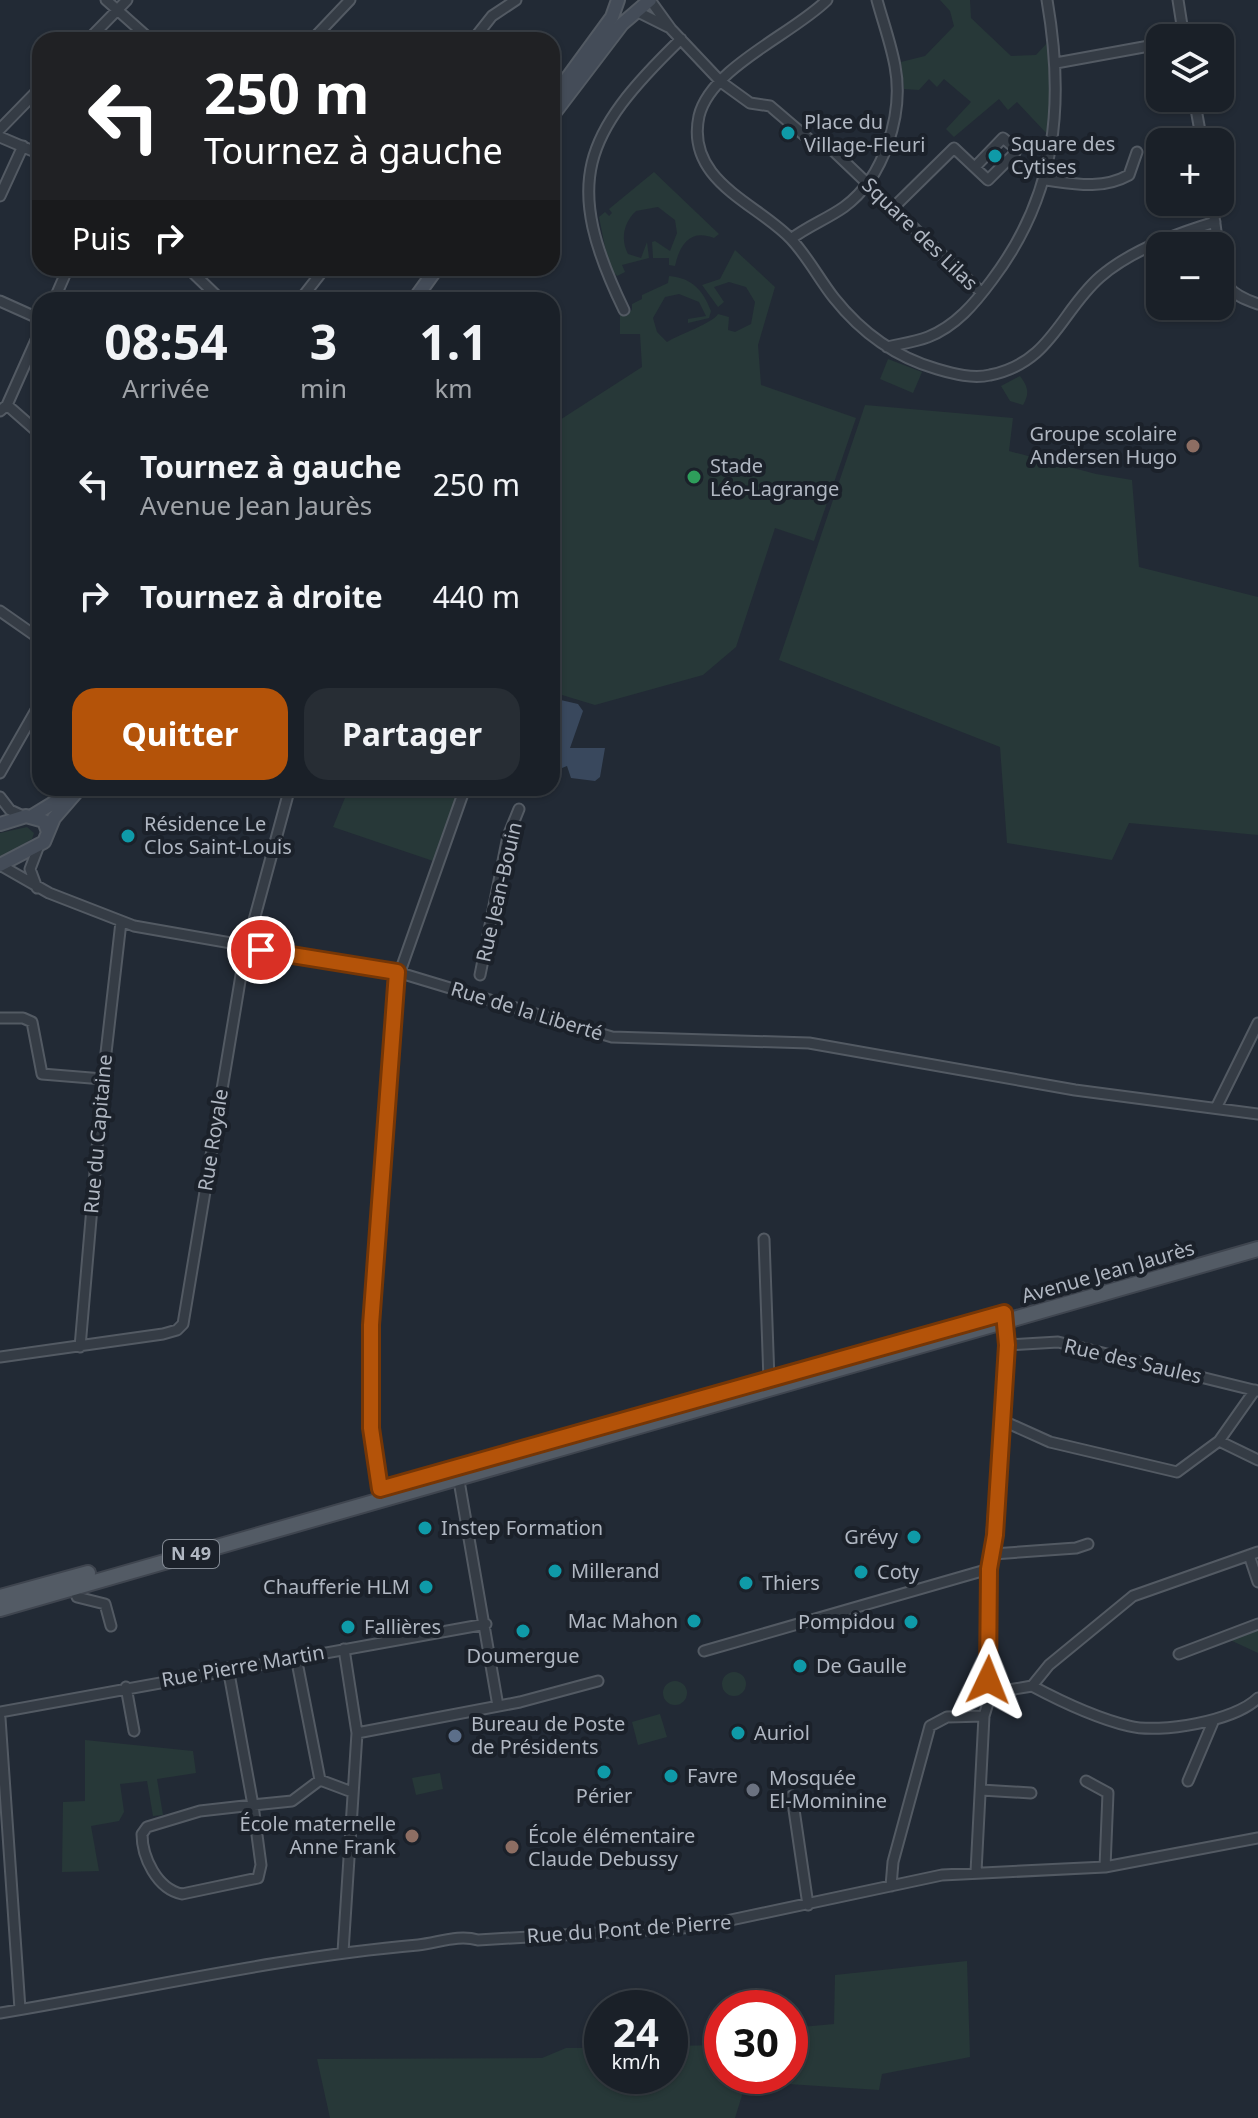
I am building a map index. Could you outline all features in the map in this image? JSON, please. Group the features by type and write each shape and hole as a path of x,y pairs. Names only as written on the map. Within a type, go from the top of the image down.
{"main road":[{"path":"618,0 625,9 638,12"},
{"path":"560,88 612,17 618,0"},
{"path":"560,105 622,24 650,0"},
{"path":"0,824 46,811 67,796"},
{"path":"0,865 38,848 54,818 72,796"},
{"path":"29,816 44,821 48,832"},
{"name":"Avenue Jean Jaurès","path":"0,1597 688,1409 1005,1318 1258,1239"},
{"name":"Avenue Jean Jaurès","path":"688,1409 769,1380 1258,1249"},
{"name":"Avenue Jean Jaurès","path":"0,1609 381,1494"}],"street":[{"path":"106,0 142,32"},
{"path":"96,32 127,0"},
{"path":"320,32 350,0"},
{"path":"479,32 492,16 516,0"},
{"path":"650,0 671,29"},
{"path":"827,0 807,19 775,38 721,82 706,101 698,121 698,142 704,158 729,194 791,239 835,300 867,334 887,347 922,365 948,373 989,376 1008,370 1053,339 1088,291 1111,269 1215,222"},
{"path":"791,239 846,205 866,183 889,140 897,91 895,66 877,0"},
{"path":"887,347 940,331 970,308 1030,222 1046,180 1056,109 1056,63 1047,0"},
{"path":"1178,0 1182,24"},
{"path":"638,12 671,29"},
{"name":"Square des Lilas","path":"671,29 721,82 750,103 770,106 811,141 824,142 982,293"},
{"path":"624,310 603,268 592,231 589,207 597,145 610,118 630,91 681,39"},
{"path":"1056,63 1146,47"},
{"path":"0,129 32,96"},
{"path":"0,137 32,150"},
{"path":"894,207 954,148 988,180 1015,153 1015,148 1003,138 975,167"},
{"path":"0,196 23,146"},
{"path":"1046,180 1088,185 1117,182 1129,175 1137,152"},
{"path":"1214,216 1216,232"},
{"path":"196,276 213,292"},
{"path":"306,292 319,276"},
{"path":"1234,294 1258,304"},
{"path":"0,301 32,315"},
{"path":"32,348 4,408 32,428"},
{"path":"0,611 32,633"},
{"path":"0,773 32,717"},
{"name":"Rue Royale","path":"80,1347 177,1330 183,1324 247,947 288,796"},
{"path":"381,1494 371,1428 371,1325 397,972 462,796"},
{"path":"0,797 10,810 29,816"},
{"name":"Rue Jean-Bouin","path":"480,975 508,836 519,809"},
{"path":"37,888 30,869 38,848"},
{"name":"Rue de la Liberté","path":"0,865 37,888 121,922 397,972 576,1028 621,1038 809,1043 1075,1090 1258,1114"},
{"name":"Rue du Capitaine","path":"80,1347 103,1079 121,922"},
{"path":"0,1018 23,1018 32,1022 42,1074 103,1079"},
{"path":"1216,1108 1258,1023"},
{"path":"764,1239 769,1380"},
{"path":"976,1872 984,1716 991,1693 989,1569 993,1554 1007,1345 1005,1318"},
{"name":"Rue des Saules","path":"1007,1345 1058,1342 1257,1391"},
{"path":"0,1357 80,1347"},
{"path":"1001,1420 1050,1442 1177,1472 1219,1441 1257,1391"},
{"path":"1219,1441 1258,1460"},
{"path":"458,1473 498,1706"},
{"path":"993,1554 1076,1548 1088,1544"},
{"path":"1032,1686 1049,1665 1133,1596 1253,1554 1258,1582"},
{"path":"704,1651 989,1569"},
{"path":"74,1587 77,1597 105,1604 111,1626"},
{"name":"Rue Pierre Martin","path":"0,1712 228,1668 486,1624"},
{"path":"1179,1654 1258,1624"},
{"path":"343,1952 357,1733 344,1649"},
{"path":"296,1657 320,1780"},
{"path":"228,1668 253,1805 261,1865 258,1878 247,1884 182,1894 169,1887 146,1863 142,1834 147,1827 200,1811 253,1805 292,1801 320,1780"},
{"path":"357,1733 498,1706 598,1681"},
{"path":"991,1693 1032,1686 1136,1728 1213,1722 1240,1712 1258,1698"},
{"path":"126,1687 134,1731"},
{"path":"891,1886 893,1862 930,1726 947,1717 984,1716"},
{"path":"0,1718 20,2009"},
{"path":"1188,1781 1213,1722"},
{"path":"320,1780 352,1792"},
{"path":"1086,1781 1108,1793 1105,1867"},
{"path":"981,1790 1031,1793"},
{"path":"792,1796 808,1905"},
{"name":"Rue du Pont de Pierre","path":"0,2013 343,1952 442,1943 460,1937 478,1940 698,1927 891,1886 976,1872 1105,1867 1258,1838"}],"shaded area":[{"path":"940,0 970,0 971,18 1011,56 1036,55 1047,43 1051,93 1048,135 1017,102 1008,110 999,99 954,137 946,129 971,102 944,79 937,87 929,79 919,90 904,89 901,62 925,56 954,26 950,11"},
{"path":"654,172 719,234 714,238 699,235 688,240 675,266 669,265 669,258 653,258 652,242 670,251 677,233 675,220 658,207 636,211 624,231 624,242 628,254 641,258 647,242 649,258 622,265 625,272 617,276 609,267 599,217 605,212 609,216 612,213 609,209"},
{"name":"Stade Léo-Lagrange","path":"735,250 775,287 758,345 761,385 856,418 814,541 775,528 736,647 703,675 595,705 560,694 560,420 642,367 640,334 620,334 620,315 632,310 632,304 642,299 642,295 668,283 669,276 696,286 711,311 709,318 688,323 688,319 706,316 699,302 679,294 665,297 653,318 657,332 667,342 703,325 718,314 729,317 728,330 735,332 751,324 755,302 746,287 729,282 714,287 724,302 718,307 702,285 720,279"},
{"path":"888,359 922,372 913,393 880,379"},
{"path":"1020,376 1027,390 1023,405 1010,401 1001,386"},
{"path":"865,405 1013,418 1009,451 1096,474 1132,480 1139,567 1258,597 1258,835 1129,823 1112,860 1007,843 1000,747 779,660"},
{"path":"346,796 469,796 442,864 333,827"},
{"path":"27,827 34,833 32,839 0,858 0,833"},
{"path":"1258,1629 1258,1653 1228,1639"},
{"path":"734,1672 743,1675 746,1684 743,1693 734,1696 725,1693 722,1684 725,1675"},
{"path":"675,1681 683,1685 687,1693 683,1701 675,1705 667,1701 663,1693 667,1685"},
{"path":"660,1714 667,1737 638,1745 632,1722"},
{"path":"85,1740 193,1751 196,1773 157,1779 163,1815 153,1816 147,1781 120,1784 124,1812 119,1821 91,1826 99,1871 62,1872 63,1802 85,1801"},
{"path":"440,1773 443,1789 416,1795 412,1778"},
{"path":"967,1961 970,2057 882,2074 879,2090 808,2085 808,2026 834,2024 835,1975"},
{"path":"704,2045 704,2094 742,2094 735,2118 330,2118 317,2059 542,2058 566,2048 584,2048 584,2094 688,2094 688,2046"}],"water":[{"path":"560,700 578,704 583,711 570,748 605,748 600,777 595,781 571,778 567,766 562,768 561,778"}],"place":[{"name":"Place du Village-Fleuri","path":"788,133"},
{"name":"Square des Cytises","path":"995,156"},
{"name":"Groupe scolaire Andersen Hugo","path":"1193,446"},
{"name":"Stade Léo-Lagrange","path":"694,477"},
{"name":"Résidence Le Clos Saint-Louis","path":"128,836"},
{"name":"Instep Formation","path":"425,1528"},
{"name":"Grévy","path":"914,1537"},
{"name":"Millerand","path":"555,1571"},
{"name":"Coty","path":"861,1572"},
{"name":"Thiers","path":"746,1583"},
{"name":"Chaufferie HLM","path":"426,1587"},
{"name":"Mac Mahon","path":"694,1621"},
{"name":"Pompidou","path":"911,1622"},
{"name":"Fallières","path":"348,1627"},
{"name":"Doumergue","path":"523,1631"},
{"name":"De Gaulle","path":"800,1666"},
{"name":"Auriol","path":"738,1733"},
{"name":"Bureau de Poste de Présidents","path":"455,1736"},
{"name":"Périer","path":"604,1772"},
{"name":"Favre","path":"671,1776"},
{"name":"Mosquée El-Mominine","path":"753,1790"},
{"name":"École maternelle Anne Frank","path":"412,1836"},
{"name":"École élémentaire Claude Debussy","path":"512,1847"}],"route":[{"path":"261,950 369,965 397,972 371,1325 371,1428 374,1468 380,1489 1004,1313 1007,1345 995,1535 989,1569 988,1680"}]}
